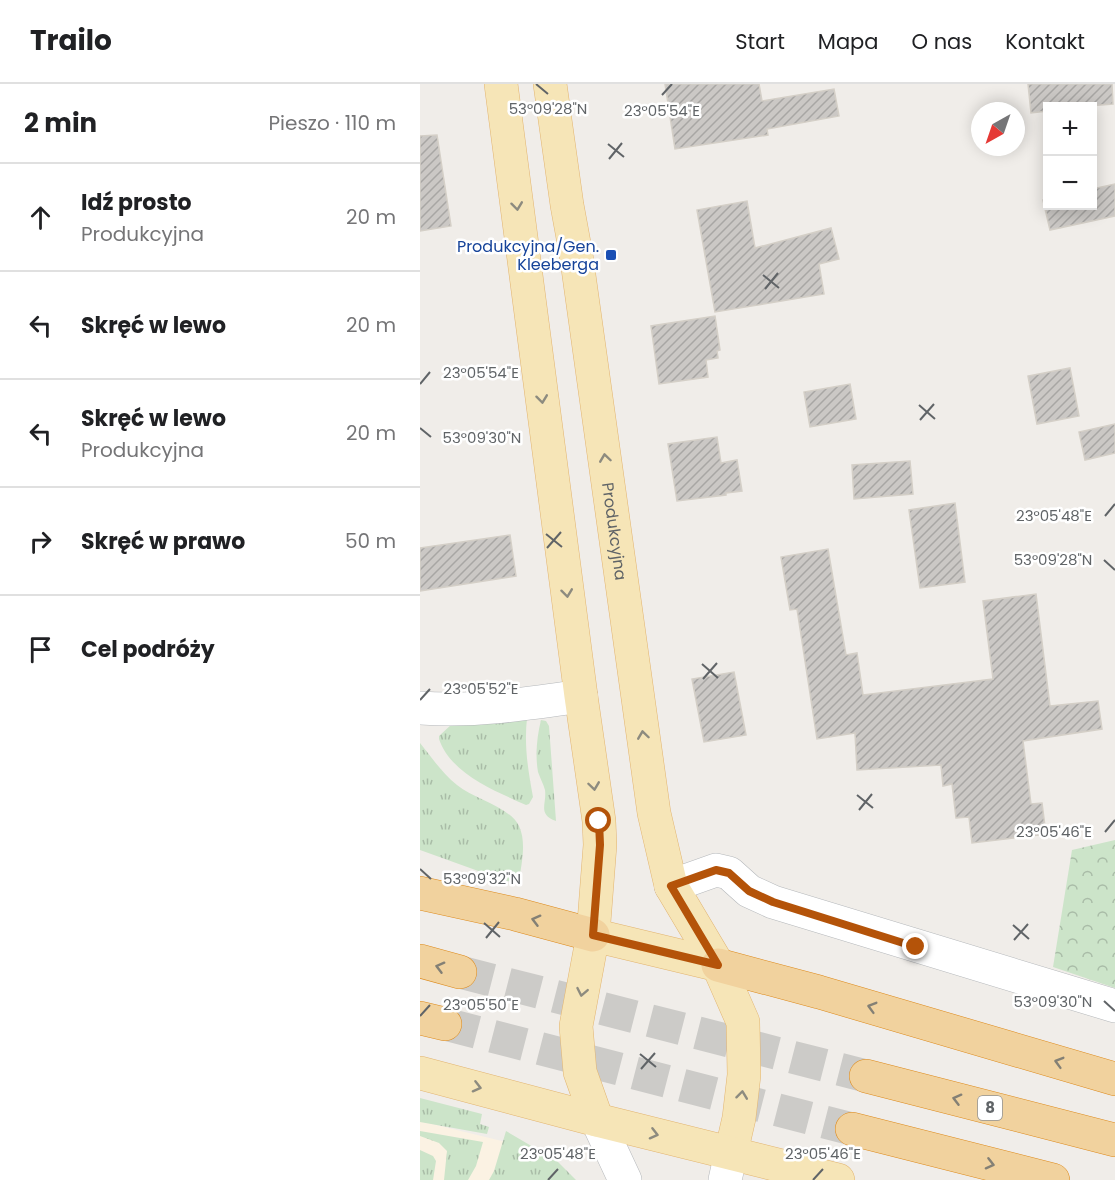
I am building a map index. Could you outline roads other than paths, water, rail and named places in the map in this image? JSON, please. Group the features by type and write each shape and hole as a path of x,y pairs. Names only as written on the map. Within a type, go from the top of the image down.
{"highway":[{"path":"420,893 515,914 593,935"},
{"path":"420,961 460,972"},
{"path":"718,965 819,992 1115,1079"},
{"name":"8","path":"866,1076 1115,1140"},
{"path":"852,1129 1053,1180"}],"main road":[{"path":"501,84 580,696 599,821 600,845 593,935 576,1026 580,1072 597,1120"},
{"name":"Produkcyjna","path":"550,84 654,813 671,886 718,965 743,1022 744,1075 739,1118 728,1166"},
{"path":"510,148 558,142"},
{"path":"593,935 718,965"},
{"path":"420,1073 597,1120 728,1166 838,1180"}],"street":[{"path":"420,708 467,709 580,696"},
{"path":"671,886 716,870 729,873 749,891 773,902 1115,1006"},
{"path":"597,1120 625,1180"}],"tunnel":[{"path":"460,972 866,1076"},
{"path":"445,1024 852,1129"}],"place":[{"name":"Produkcyjna/Gen. Kleeberga","path":"611,255"}]}
